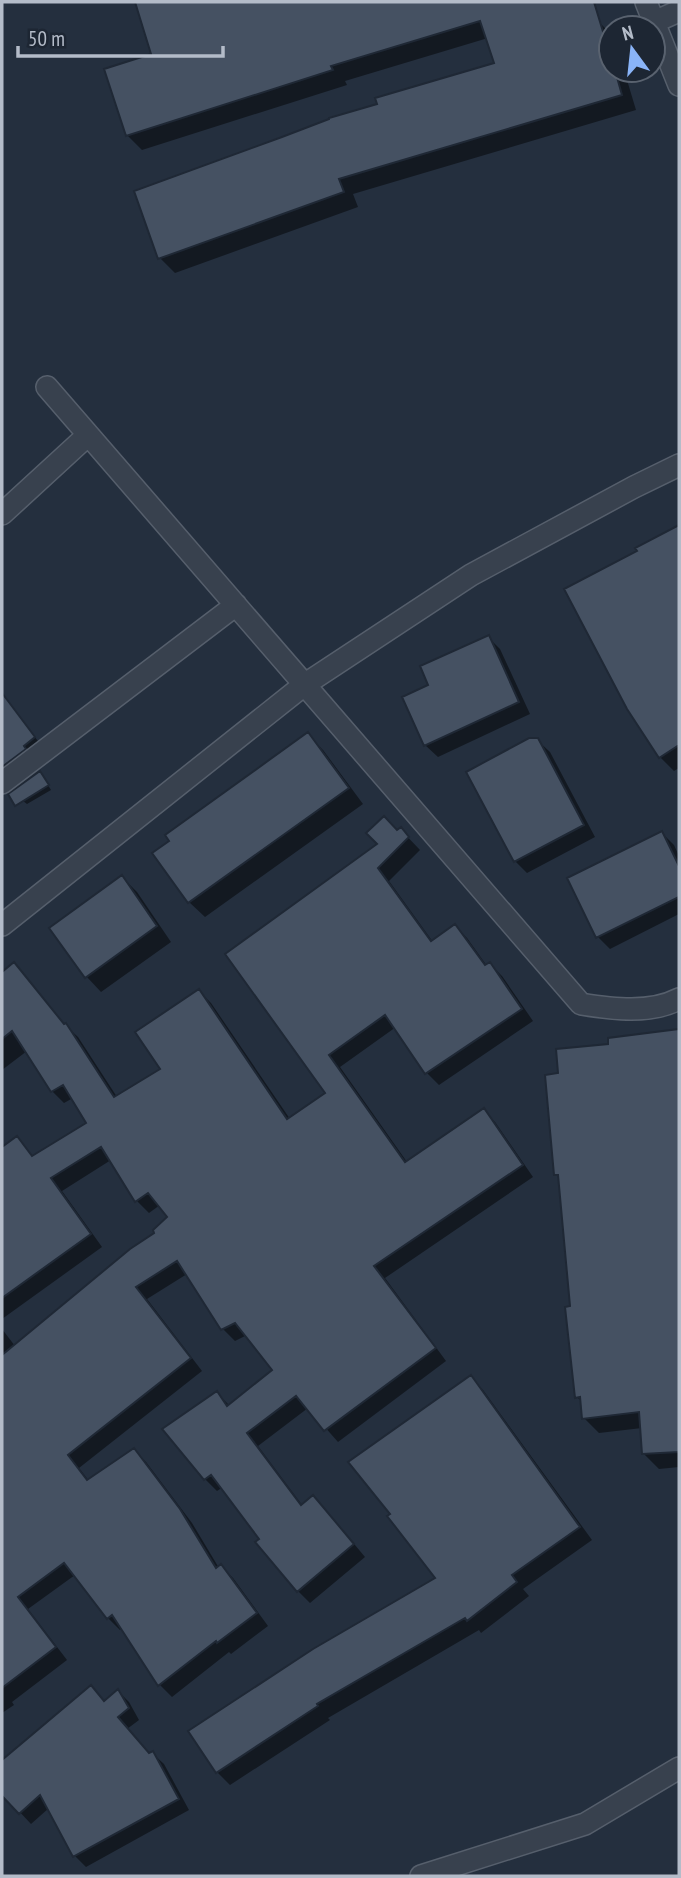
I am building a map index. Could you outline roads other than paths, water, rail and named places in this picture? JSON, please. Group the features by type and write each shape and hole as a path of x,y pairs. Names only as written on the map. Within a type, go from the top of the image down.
{"street":[{"path":"679,11 650,12 679,85"},
{"path":"47,387 581,1004 621,1010 667,1005 679,999"},
{"path":"2,514 88,435"},
{"path":"2,925 304,685 471,575 679,465"},
{"path":"2,783 236,605"},
{"path":"421,1876 585,1824 679,1768"}]}
